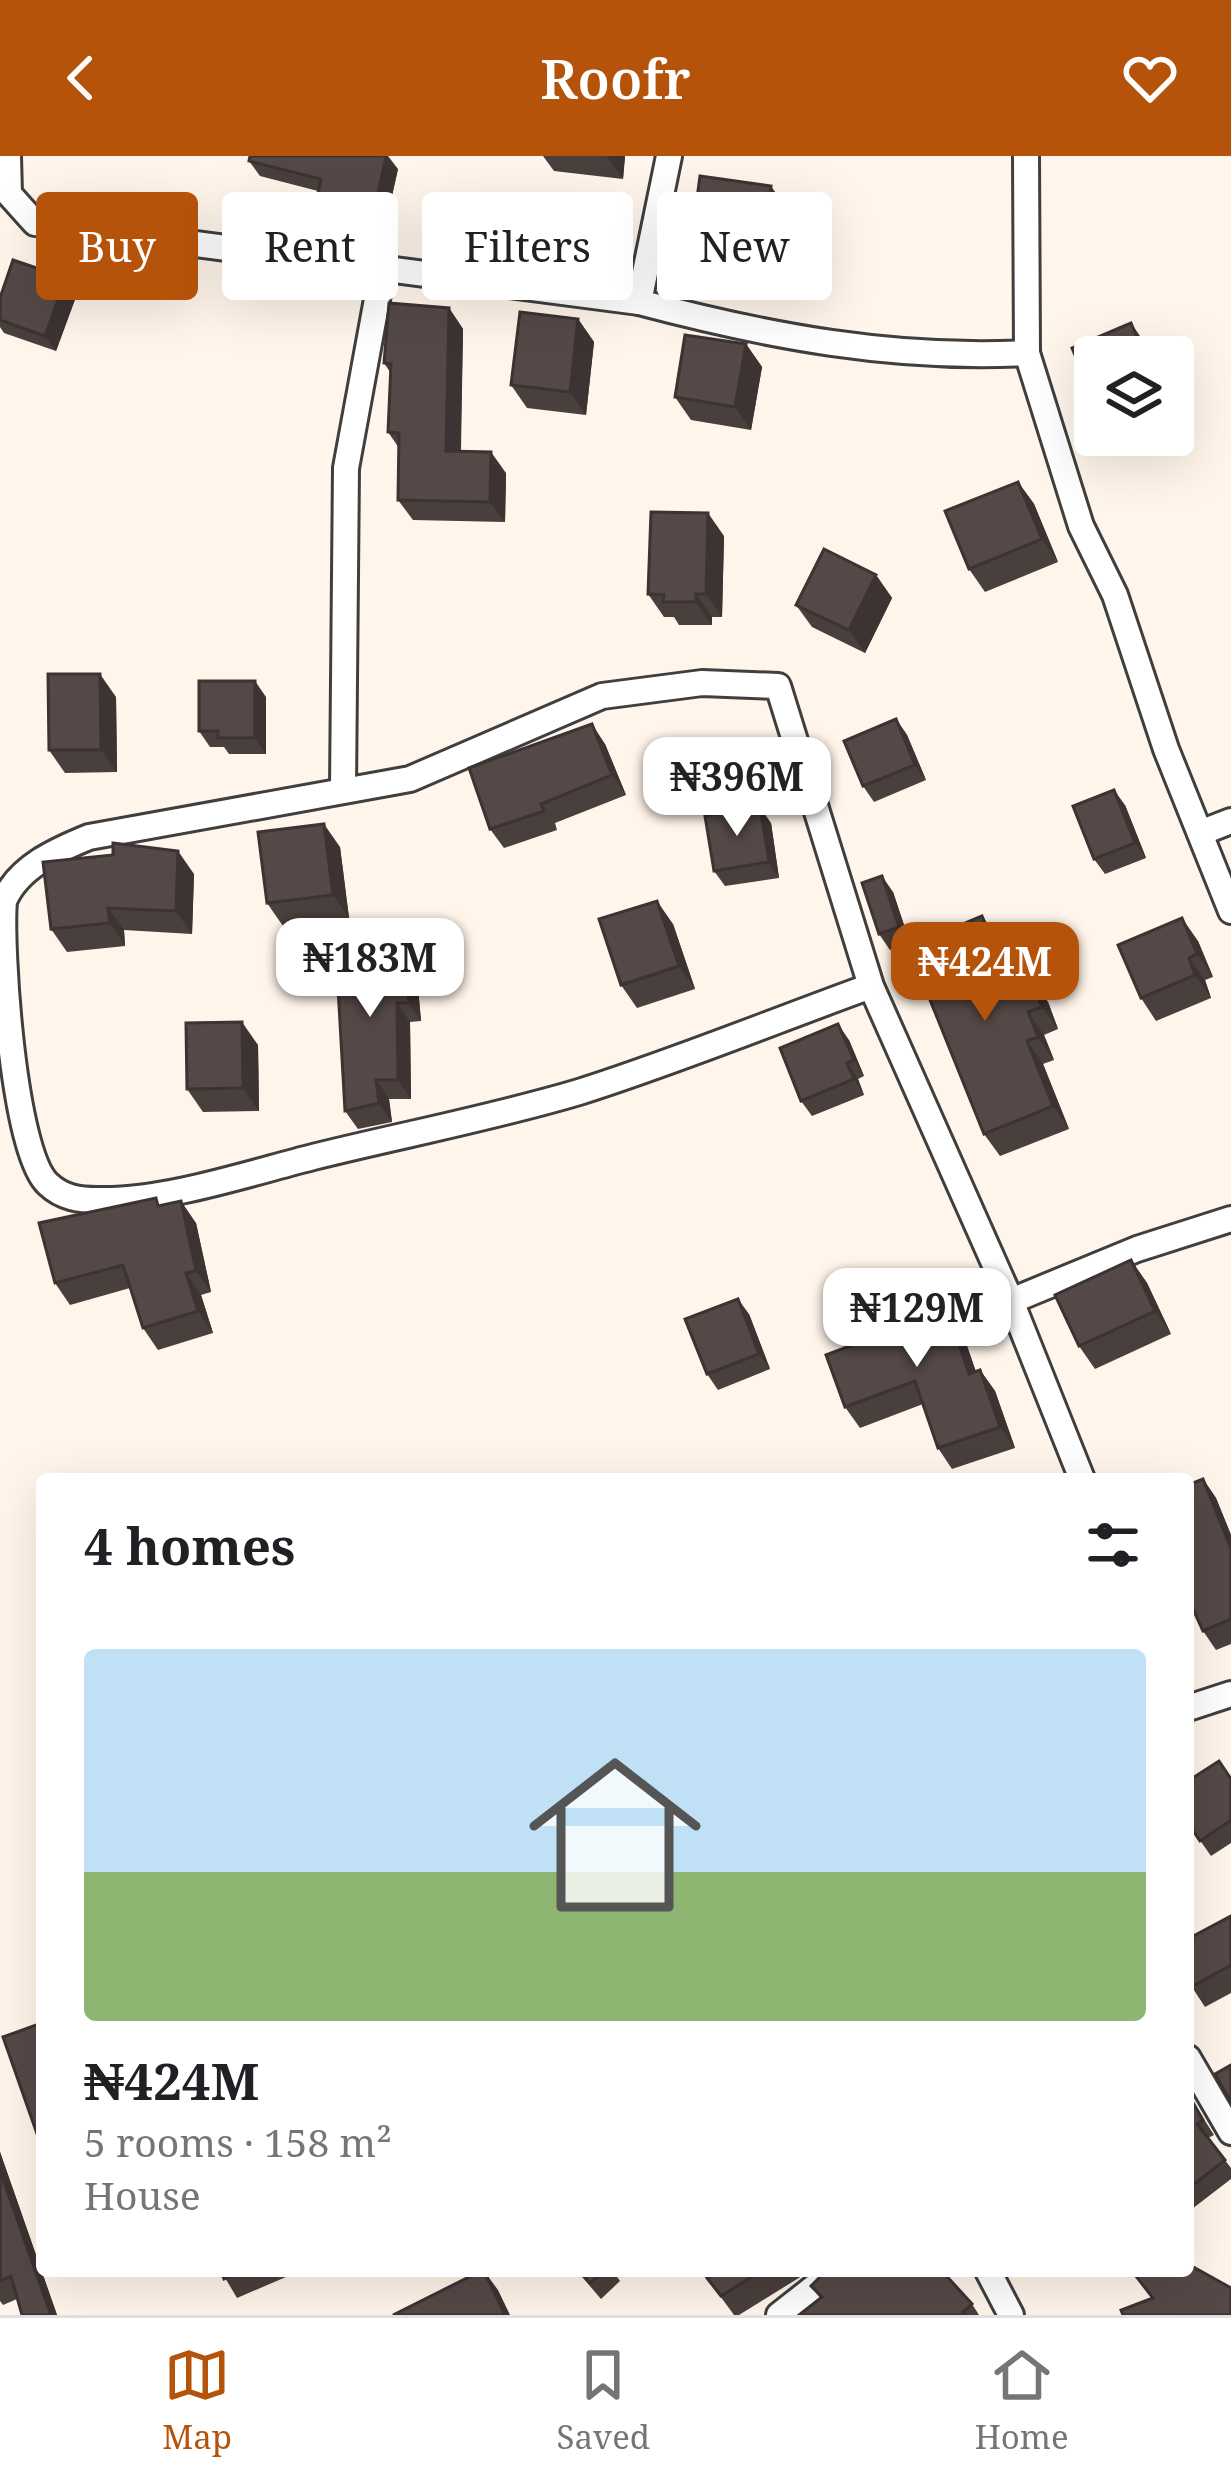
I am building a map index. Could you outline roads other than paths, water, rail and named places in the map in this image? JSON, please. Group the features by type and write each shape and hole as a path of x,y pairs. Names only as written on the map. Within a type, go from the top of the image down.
{"street":[{"path":"8,156 9,194 35,223 222,249"},
{"path":"638,302 669,156"},
{"path":"1026,156 1027,353 1081,526 1115,595 1231,911"},
{"path":"398,274 638,302 730,326 845,347 959,356 1027,353"},
{"path":"343,790 346,469 377,300"},
{"path":"871,986 578,1092 282,1165 106,1200 71,1199 46,1183 29,1154 1,1012 3,902 23,874 58,849 107,832 410,779 602,696 702,683 778,686 871,986 1011,1301 1080,1473"},
{"path":"1200,833 1231,821"},
{"path":"1011,1301 1137,1249 1231,1219"},
{"path":"1194,1706 1231,1694"},
{"path":"1194,2068 1231,2132"},
{"path":"779,2315 828,2277"},
{"path":"991,2277 1011,2315"}]}
